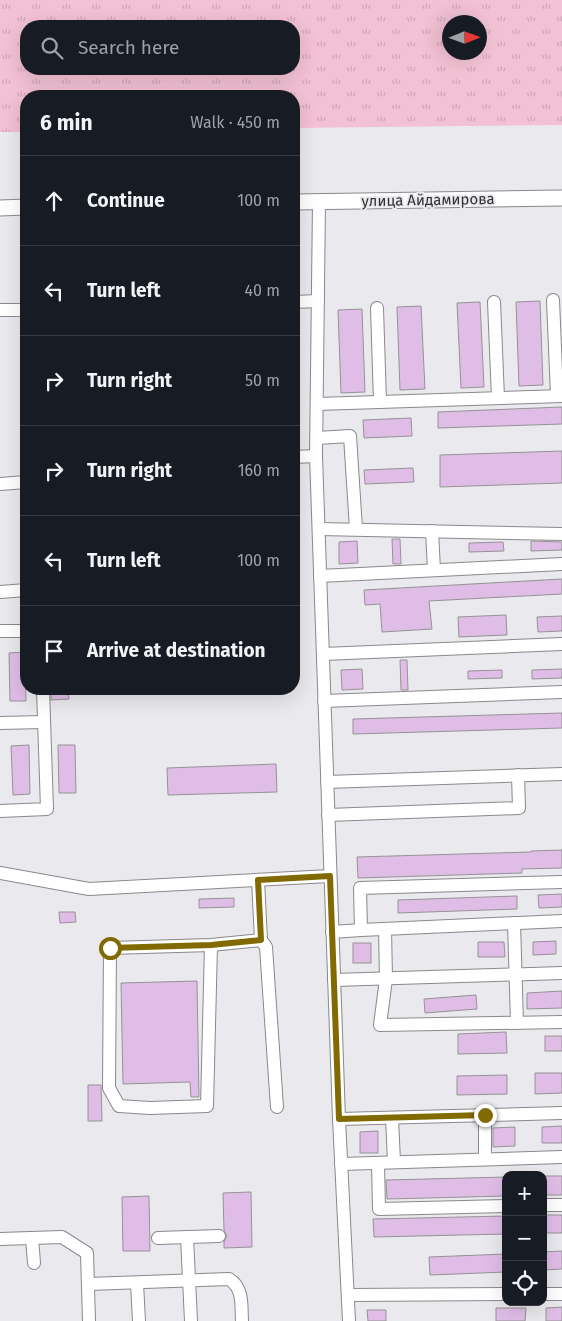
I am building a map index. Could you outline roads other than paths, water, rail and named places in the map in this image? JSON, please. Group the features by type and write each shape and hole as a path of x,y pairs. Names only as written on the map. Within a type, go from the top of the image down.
{"main road":[{"name":"улица Айдамирова","path":"300,202 562,198"},
{"path":"0,208 20,208"}],"street":[{"path":"319,202 316,456 339,1119 349,1321"},
{"path":"317,404 559,396 553,300"},
{"path":"300,302 318,301"},
{"path":"494,302 498,398"},
{"path":"377,308 380,402"},
{"path":"0,310 20,310"},
{"path":"317,438 350,436 356,529"},
{"path":"300,457 316,456"},
{"path":"0,484 20,482"},
{"path":"319,529 562,534"},
{"path":"432,531 434,570"},
{"path":"320,576 562,564"},
{"path":"0,592 20,590"},
{"path":"0,631 20,630"},
{"path":"323,654 562,644"},
{"path":"324,701 562,692"},
{"path":"0,810 46,809 43,695"},
{"path":"0,723 44,722"},
{"path":"327,782 562,774"},
{"path":"328,815 519,808 518,775"},
{"path":"0,873 89,889 330,876"},
{"path":"258,880 261,940 266,947 277,1107"},
{"path":"362,930 360,888 562,882"},
{"path":"332,932 562,921"},
{"path":"514,923 517,1023"},
{"path":"385,929 386,978 380,1025 562,1022"},
{"path":"211,945 207,1106 150,1108 119,1106 109,1088 110,948 211,945 261,940"},
{"path":"334,980 562,973"},
{"path":"339,1119 562,1113"},
{"path":"485,1115 485,1159"},
{"path":"392,1118 394,1162"},
{"path":"341,1164 562,1157"},
{"path":"378,1163 379,1209 502,1206"},
{"path":"547,1205 562,1205"},
{"path":"158,1238 219,1236"},
{"path":"0,1239 62,1237 87,1253 89,1321"},
{"path":"187,1237 191,1321"},
{"path":"32,1238 34,1263"},
{"path":"88,1284 230,1279 236,1283 240,1294 242,1321"},
{"path":"138,1283 139,1321"},
{"path":"348,1295 502,1294"},
{"path":"547,1294 562,1294"}]}
